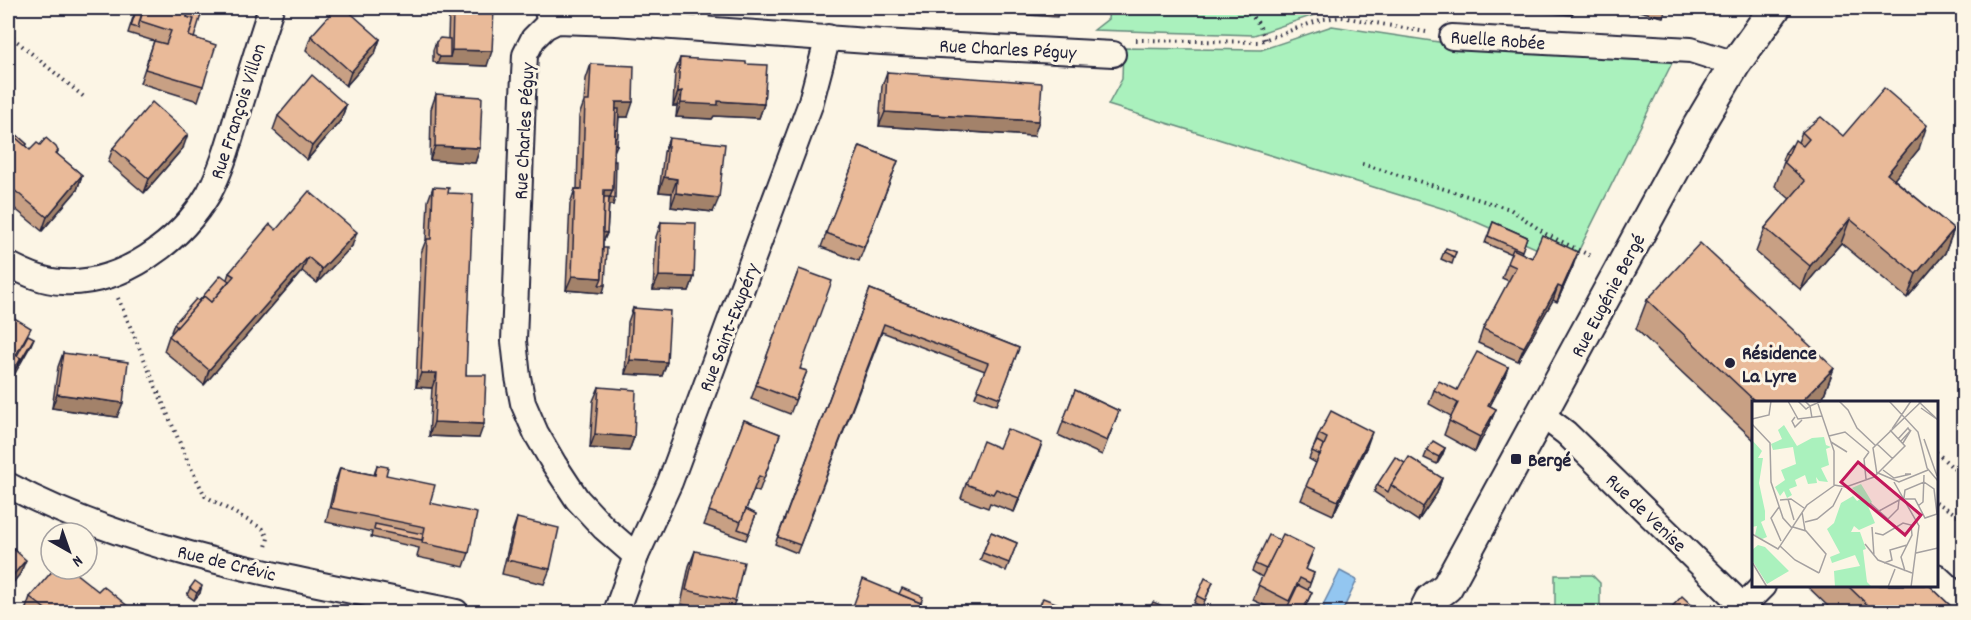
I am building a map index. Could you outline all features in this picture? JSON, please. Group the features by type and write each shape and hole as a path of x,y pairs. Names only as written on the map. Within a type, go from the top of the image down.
{"street":[{"name":"Rue François Villon","path":"8,264 22,272 62,282 84,282 109,276 137,264 156,250 192,216 208,194 221,168 270,8"},
{"name":"Rue Eugénie Bergé","path":"1424,612 1430,600 1448,600 1516,459 1697,128 1735,64 1775,8"},
{"name":"Rue Charles Péguy","path":"636,556 604,528 577,499 536,433 523,403 518,377 514,341 525,55 543,17 557,21 703,18 828,37 1113,54"},
{"name":"Rue Saint-Exupéry","path":"616,612 636,556 670,482 810,105 828,37"},
{"name":"Ruelle Robée","path":"1452,37 1691,50 1735,64"},
{"name":"Rue de Venise","path":"1542,415 1566,433 1746,609"},
{"name":"Rue de Crévic","path":"8,485 69,514 159,546 261,571 456,612"},
{"path":"1938,578 1964,602"},
{"path":"1746,609 1762,587"}],"path":[{"path":"1231,8 1249,12 1260,24 1265,40"},
{"name":"Ruelle Robée","path":"1113,54 1122,40 1258,42 1323,19 1342,17 1452,37"},
{"path":"8,34 84,97"},
{"path":"1362,164 1510,209 1546,234 1620,270"},
{"path":"109,276 188,462 205,496 248,519"},
{"path":"1938,454 1964,478"},
{"path":"1938,502 1964,519"}],"green space":[{"path":"1109,8 1303,8 1323,12 1254,35 1094,30 1108,19"},
{"path":"1332,26 1452,44 1676,55 1572,264 1451,211 1108,105 1122,79 1123,48 1261,50"},
{"path":"1555,575 1592,575 1600,583 1600,612 1555,612"}],"water":[{"path":"1340,571 1357,580 1342,612 1327,612 1323,605"}],"building":[{"path":"137,8 143,8 138,28 131,26"},
{"path":"144,8 190,8 187,17 194,19 189,36 216,45 203,86 145,69 154,41 166,44 171,31 140,21"},
{"path":"190,8 203,8 194,38 189,36 194,19 187,17"},
{"path":"336,8 345,8 380,39 351,72 311,36"},
{"path":"453,8 494,8 492,51 452,50"},
{"path":"440,38 450,39 450,57 440,57 436,53 436,42"},
{"path":"680,58 767,65 764,104 718,101 718,105 681,103 682,91 678,92"},
{"path":"591,64 634,66 633,102 616,102 613,190 604,190 602,278 572,276 575,189 582,190 585,101 589,101"},
{"path":"887,72 1042,83 1039,121 885,112"},
{"path":"312,75 346,105 312,146 278,116"},
{"path":"1884,88 1927,125 1887,174 1954,229 1916,274 1850,219 1810,266 1765,228 1805,181 1784,162 1795,140 1803,146 1809,139 1802,132 1821,117 1843,136"},
{"path":"436,94 482,97 480,148 435,146"},
{"path":"152,102 188,134 149,179 113,148"},
{"path":"616,109 619,109 617,145 615,144"},
{"path":"8,127 27,144 25,146 8,131"},
{"path":"8,131 30,150 37,143 40,145 46,138 56,147 58,151 56,153 82,175 47,217 8,185"},
{"path":"669,138 725,144 719,198 676,193 677,179 664,177"},
{"path":"860,146 898,161 864,247 826,233"},
{"path":"1792,146 1788,155 1785,153"},
{"path":"614,161 616,161 615,198 610,197 613,190"},
{"path":"433,187 449,188 448,193 473,194 466,375 486,375 484,424 434,422 437,373 421,373 427,239 431,239"},
{"path":"309,191 357,232 322,269 308,257 209,370 169,336 204,296 211,302 234,276 229,273 270,224 276,230"},
{"path":"604,197 609,197 607,233 603,232"},
{"path":"661,222 696,223 694,277 659,276"},
{"path":"1493,222 1527,237 1522,251 1488,236"},
{"path":"1542,235 1578,252 1562,288 1558,286 1524,347 1483,329 1516,267 1507,263 1513,249 1532,258"},
{"path":"1700,243 1834,368 1802,401 1755,401 1647,300"},
{"path":"603,248 607,248 605,285 599,285 602,278"},
{"path":"1446,248 1456,252 1454,257 1444,252"},
{"path":"799,269 832,281 800,369 807,371 795,400 756,385"},
{"path":"221,275 229,281 211,302 204,296 177,327 174,324 196,299 199,301"},
{"path":"870,289 1019,348 1000,398 977,389 988,363 884,324 800,545 778,537"},
{"path":"633,308 670,311 667,362 630,360"},
{"path":"11,316 31,328 16,355 21,358 8,381 8,318 10,319"},
{"path":"28,335 34,338 18,365 21,358 17,356"},
{"path":"1477,352 1508,367 1488,405 1496,409 1480,437 1449,421 1458,403 1434,390 1439,381 1457,390"},
{"path":"63,353 128,362 123,403 57,394"},
{"path":"599,387 636,390 634,437 595,434"},
{"path":"1075,390 1119,411 1107,441 1063,421"},
{"path":"1331,411 1372,432 1338,501 1306,486 1327,438 1319,434"},
{"path":"744,420 780,434 764,478 759,476 741,522 709,511"},
{"path":"1007,429 1042,443 1019,498 996,489 993,494 966,484 983,441 999,448"},
{"path":"1317,441 1324,445 1320,455 1312,451"},
{"path":"1433,441 1445,448 1439,457 1427,451"},
{"path":"1395,457 1405,463 1388,492 1377,485"},
{"path":"1409,457 1442,478 1423,507 1391,485"},
{"path":"377,465 388,467 386,475 435,485 430,503 477,513 469,553 422,543 425,527 331,508 340,468 375,475"},
{"path":"746,509 756,514 749,533 738,529"},
{"path":"517,518 559,528 550,569 507,560"},
{"path":"375,524 423,534 422,540 374,530"},
{"path":"991,532 1017,543 1009,563 983,553"},
{"path":"1283,534 1314,549 1305,569 1314,573 1310,583 1300,578 1289,601 1258,585"},
{"path":"1269,535 1280,541 1266,569 1255,564"},
{"path":"8,544 26,560 8,581"},
{"path":"695,551 744,562 735,601 686,590"},
{"path":"1205,578 1213,582 1205,600 1197,596"},
{"path":"863,579 921,603 917,612 851,612"},
{"path":"44,581 85,581 98,591 103,586 135,612 49,612 30,597"},
{"path":"195,581 202,586 197,593 190,588"},
{"path":"1298,585 1312,592 1302,612 1288,606"},
{"path":"1849,587 1931,587 1957,612 1875,612"},
{"path":"902,588 923,597 921,603 899,594"},
{"path":"1682,596 1699,612 1667,612"},
{"path":"1043,598 1079,612 1037,612"},
{"path":"1153,602 1176,612 1148,612"}],"place":[{"name":"Résidence La Lyre","path":"1730,363"},
{"name":"Bergé","path":"1516,459"}]}
